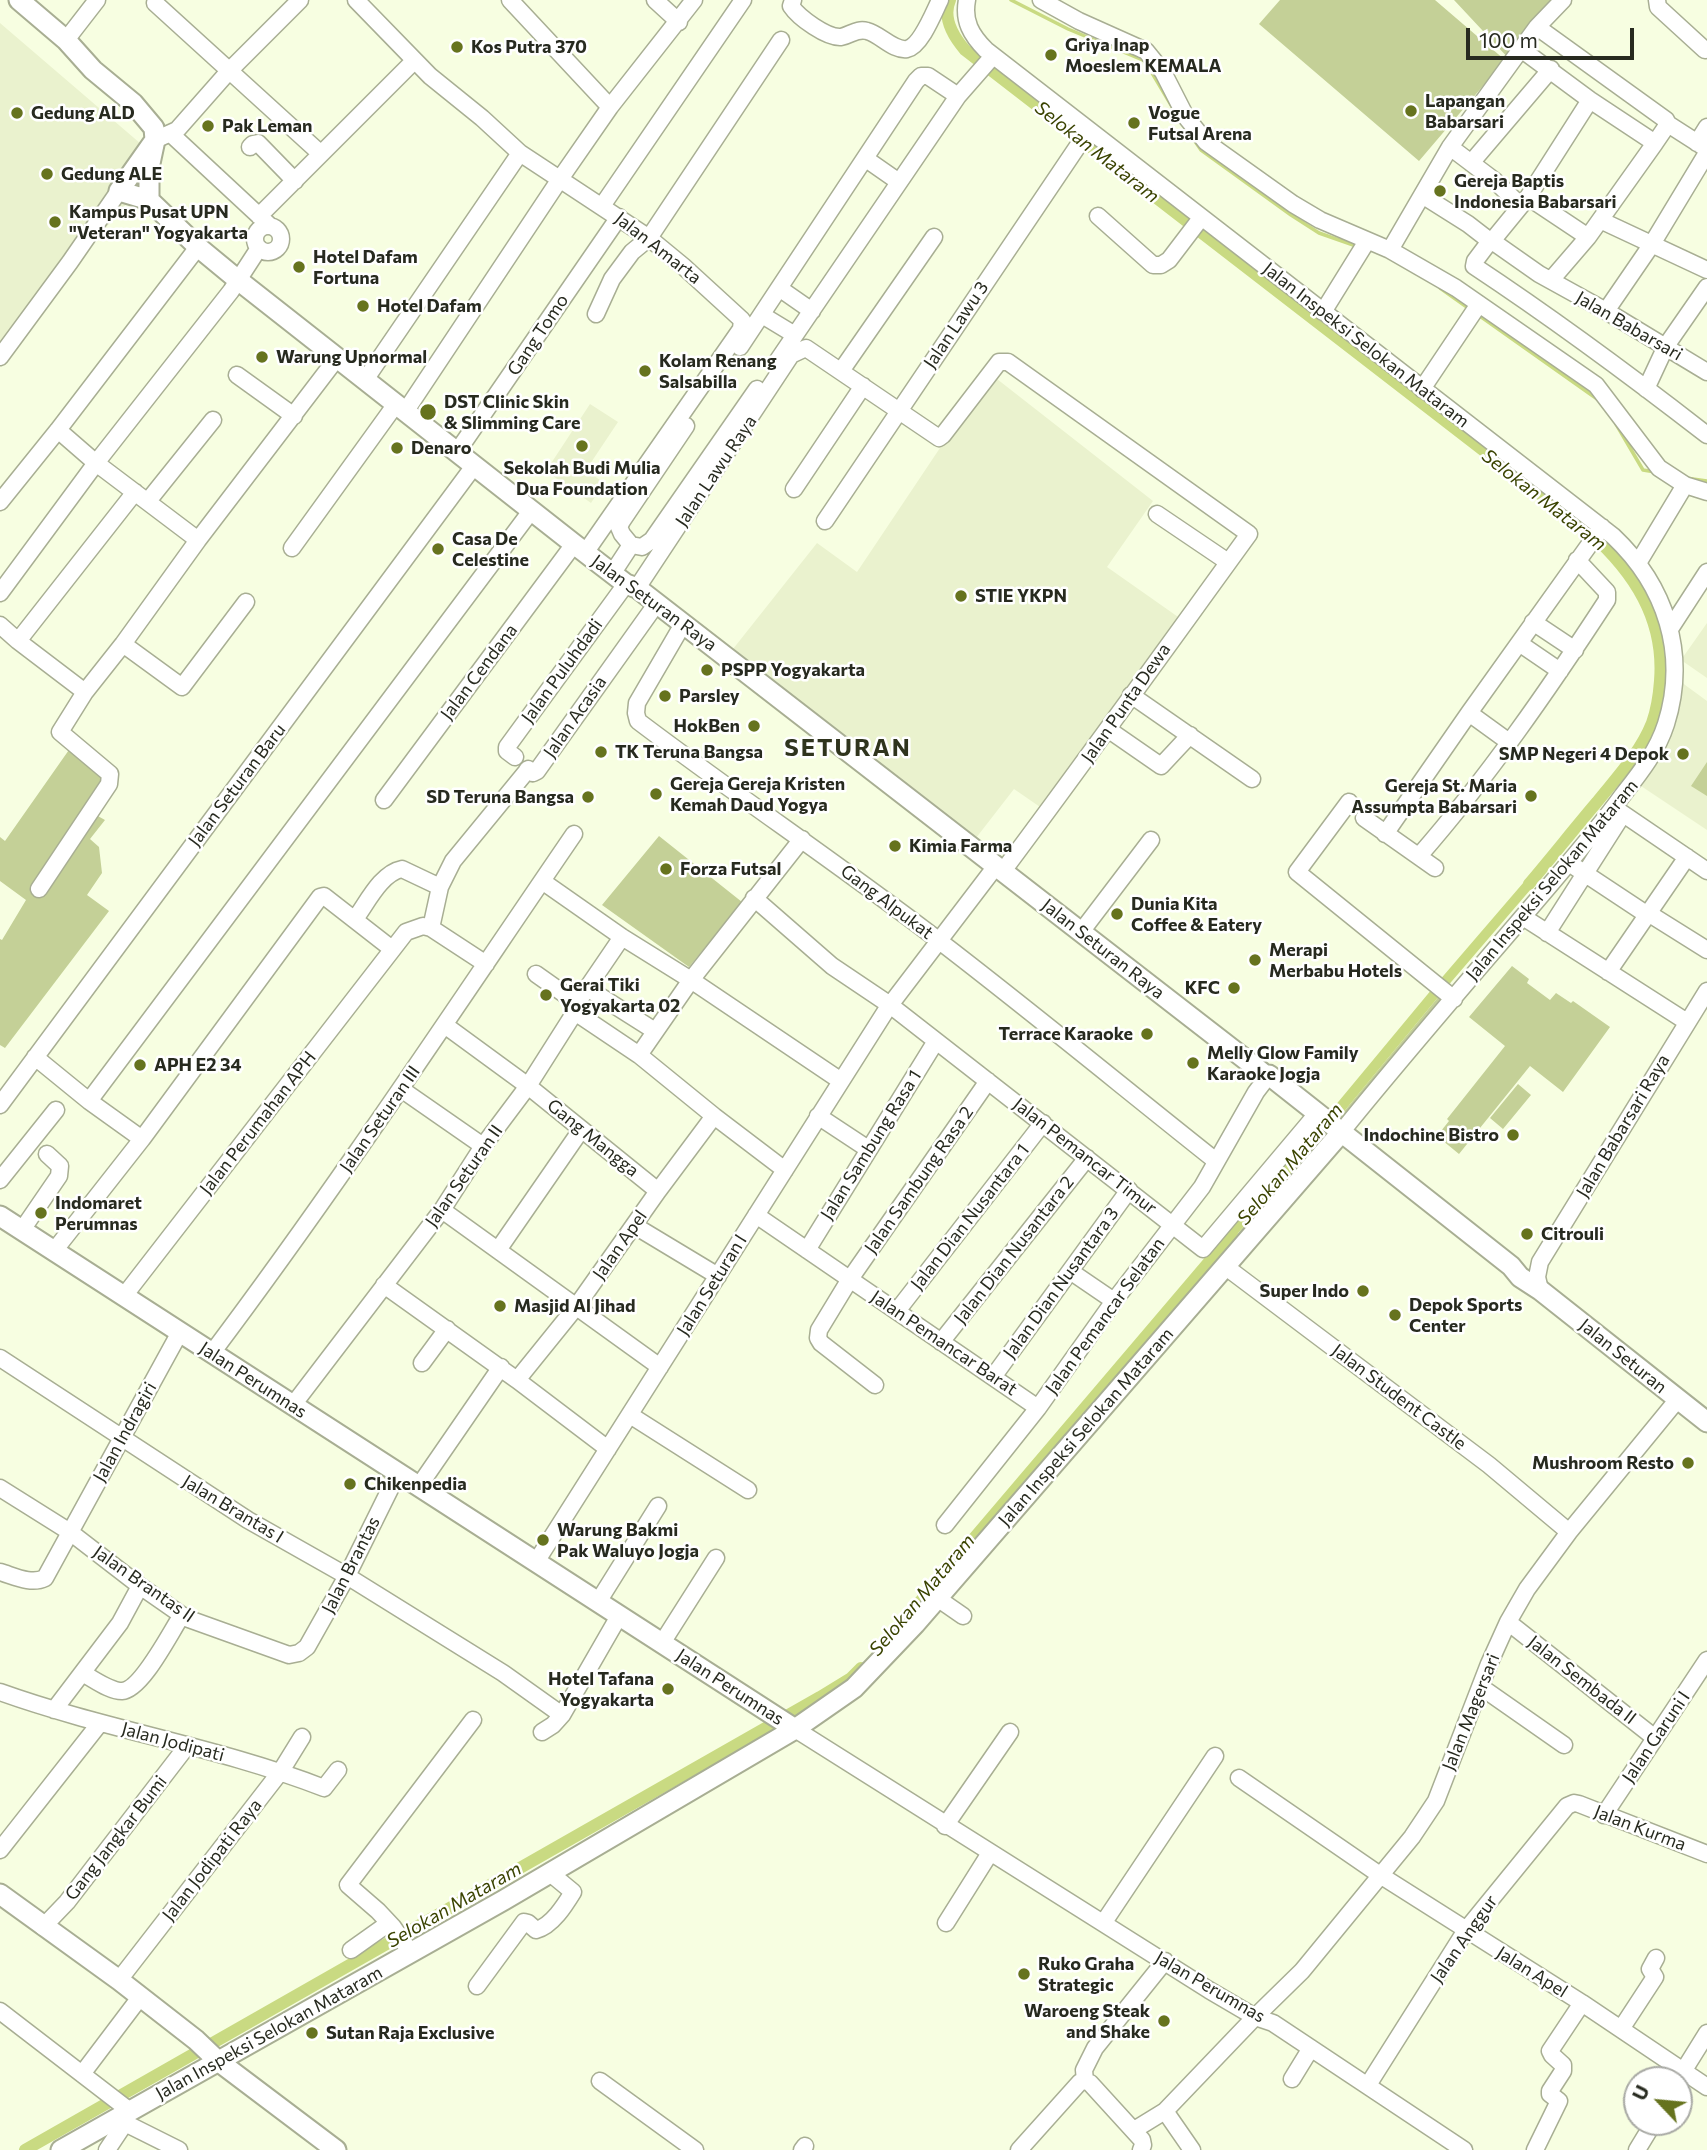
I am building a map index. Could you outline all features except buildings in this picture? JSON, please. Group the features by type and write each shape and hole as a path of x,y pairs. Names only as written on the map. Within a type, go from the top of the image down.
{"main road":[{"path":"19,0 143,113 163,137"},
{"path":"120,191 163,137"},
{"path":"149,200 149,168 163,137"},
{"name":"Jalan Seturan Raya","path":"120,191 149,200 198,247 238,280 531,511 657,603 1331,1126"},
{"path":"1331,1126 1511,1266 1520,1277 1540,1290"},
{"name":"Jalan Inspeksi Selokan Mataram","path":"61,2150 407,1947 550,1873 854,1688 937,1598 1219,1254 1331,1126"},
{"name":"Jalan Perumnas","path":"0,1216 789,1726"},
{"name":"Jalan Seturan","path":"1540,1290 1707,1422"},
{"path":"0,1894 120,1980 214,2058 336,2150"}],"street":[{"path":"65,40 97,0"},
{"path":"265,221 163,137 300,0"},
{"name":"Jalan Amarta","path":"356,0 414,61 520,153 649,238 742,320 741,329 580,549"},
{"path":"510,0 610,107"},
{"path":"654,0 679,22"},
{"path":"292,548 400,408 610,107 694,0"},
{"path":"602,206 743,0"},
{"path":"793,0 791,6 795,12 834,37 866,30 899,48 906,49 919,41 940,0"},
{"name":"Jalan Inspeksi Selokan Mataram","path":"967,0 965,14 968,27 986,64 1082,138 1323,312 1622,545 1638,563 1656,594 1670,629 1675,653 1675,676 1666,726 1650,761 1618,811 1569,863 1523,918 1445,991 1331,1126"},
{"path":"1041,0 1079,21 1146,51 1163,72 1186,117 1206,142 1293,204 1365,244 1390,250 1476,310 1598,387 1655,463 1685,485 1707,492"},
{"path":"1390,250 1450,147 1537,27 1563,0"},
{"path":"1657,0 1658,7 1705,50"},
{"path":"155,1 321,155"},
{"path":"1537,27 1704,148"},
{"path":"596,314 612,279 632,252 649,238 781,40"},
{"path":"1521,49 1590,100 1655,143"},
{"path":"0,593 96,463 238,280 259,248 255,241 257,233 295,181 414,61"},
{"path":"958,96 928,76 921,76 916,81 622,521 619,527 631,545 642,547 652,540 958,96 986,64"},
{"path":"1471,163 1551,69"},
{"name":"Jalan Babarsari","path":"1590,100 1524,201 1492,241 1551,281 1707,372"},
{"path":"1470,122 1490,139"},
{"path":"1551,281 1588,237 1667,122"},
{"path":"1606,311 1652,244 1704,148 1707,127"},
{"name":"Jalan Lawu 3","path":"825,521 1082,138"},
{"path":"250,147 258,144 295,181"},
{"path":"1450,147 1524,201 1588,237"},
{"path":"365,380 520,153"},
{"path":"866,159 899,182"},
{"path":"0,357 120,191"},
{"path":"1422,195 1490,241 1474,265 1605,356 1707,435"},
{"path":"1098,216 1153,265 1161,265 1169,260 1199,221"},
{"name":"Gang Tomo","path":"457,452 619,217"},
{"path":"1600,220 1707,270"},
{"path":"841,372 934,237"},
{"path":"1323,312 1365,244"},
{"path":"0,502 198,247"},
{"path":"1646,389 1666,346 1707,287"},
{"path":"779,288 812,311"},
{"path":"1422,389 1476,310"},
{"path":"762,315 795,335"},
{"name":"Jalan Lawu Raya","path":"625,582 791,355 806,348 939,438 999,362 1004,361 1249,534"},
{"path":"39,889 109,784 110,774 60,732 85,692 337,358"},
{"path":"237,375 294,416"},
{"path":"794,489 863,386"},
{"path":"18,641 141,497 213,420"},
{"path":"58,430 96,463 198,540"},
{"name":"Jalan Seturan Baru","path":"0,1105 474,466"},
{"path":"1638,563 1685,485"},
{"path":"89,1101 531,511"},
{"path":"1157,514 1228,562"},
{"path":"1385,834 1601,529"},
{"name":"Jalan Punta Dewa","path":"999,869 1109,730 1131,695 1249,534"},
{"path":"625,582 631,545"},
{"name":"Jalan Cendana","path":"384,800 580,549"},
{"path":"1419,856 1509,742 1575,650 1606,600 1608,594 1581,556"},
{"path":"1670,629 1707,572"},
{"name":"Jalan Puluhdadi","path":"515,757 507,751 507,747 625,582"},
{"path":"123,643 182,687 246,602"},
{"name":"Jalan Acasia","path":"431,928 444,875 459,853 528,769 533,773 537,771 657,603"},
{"path":"1533,622 1575,650"},
{"name":"Gang Alpukat","path":"683,624 637,703 638,721 939,941 1216,1161"},
{"path":"0,625 85,692"},
{"path":"1519,643 1560,671"},
{"path":"1131,695 1252,779"},
{"path":"1469,713 1509,742"},
{"path":"1109,730 1161,766 1189,735"},
{"path":"1349,802 1297,872 1445,991"},
{"path":"1547,933 1585,874 1618,811 1707,871"},
{"path":"1364,818 1435,868"},
{"name":"Jalan Seturan III","path":"212,1353 323,1203 446,1026 574,834"},
{"path":"639,1055 691,980 802,839"},
{"path":"1081,932 1152,840"},
{"path":"1608,972 1645,914 1687,857"},
{"path":"1569,863 1707,957"},
{"path":"355,919 384,879 398,869 440,887"},
{"path":"889,1007 999,869"},
{"path":"542,881 841,1081"},
{"path":"54,1251 142,1139 317,899 324,896 392,949"},
{"name":"Jalan Pemancar Timur","path":"754,898 832,966 936,1041 1173,1224 1202,1187 1267,1076"},
{"path":"1645,914 1707,950"},
{"path":"1523,918 1687,1022"},
{"name":"Jalan Perumahan APH","path":"124,1296 406,932 423,926 431,928"},
{"path":"431,928 486,964"},
{"name":"Jalan Seturan II","path":"293,1405 442,1210 483,1146 528,1086 622,937"},
{"path":"536,974 785,1170"},
{"name":"Jalan Babarsari Raya","path":"1540,1262 1707,991"},
{"path":"595,993 656,1031"},
{"name":"Jalan Seturan I","path":"536,1562 889,1007"},
{"name":"Gang Mangga","path":"446,1026 528,1086 658,1191"},
{"name":"Jalan Sambung Rasa 1","path":"807,1250 936,1041"},
{"path":"35,1057 142,1139"},
{"name":"Jalan Sambung Rasa 2","path":"850,1279 988,1081"},
{"path":"401,1089 483,1146"},
{"path":"0,1180 57,1110"},
{"name":"Jalan Apel","path":"517,1380 576,1307 714,1116"},
{"path":"818,1116 868,1149"},
{"name":"Jalan Dian Nusantara 1","path":"897,1311 1043,1123"},
{"path":"1219,1254 1331,1126"},
{"path":"498,1250 581,1130"},
{"path":"22,1230 60,1176 60,1166 47,1154"},
{"name":"Jalan Dian Nusantara 2","path":"942,1342 1087,1157"},
{"name":"Jalan Dian Nusantara 3","path":"993,1377 1129,1190"},
{"path":"442,1210 660,1367"},
{"name":"Jalan Pemancar Barat","path":"757,1215 1038,1408"},
{"name":"Jalan Student Castle","path":"1173,1224 1203,1249 1219,1254 1489,1465 1569,1532"},
{"name":"Jalan Pemancar Selatan","path":"945,1525 1038,1408 1173,1224"},
{"path":"635,1226 718,1276"},
{"path":"1511,1266 1524,1269 1540,1262"},
{"path":"1540,1262 1537,1277 1540,1290"},
{"path":"1070,1270 1114,1301"},
{"path":"850,1279 819,1330 818,1338 875,1385"},
{"path":"384,1285 501,1367 608,1449"},
{"path":"422,1363 447,1329"},
{"name":"Jalan Indragiri","path":"0,1572 30,1581 45,1578 180,1332"},
{"name":"Jalan Brantas I","path":"0,1358 247,1520 347,1576 503,1674 562,1715"},
{"path":"419,1486 501,1367"},
{"name":"Jalan Magersari","path":"1134,2130 1165,2111 1302,1971 1412,1837 1436,1801 1508,1622 1527,1589 1569,1532 1678,1399"},
{"path":"630,1415 748,1490"},
{"name":"Jalan Brantas","path":"299,1653 307,1647 347,1576 398,1473"},
{"name":"Jalan Brantas II","path":"0,1489 70,1532 182,1615 289,1655 299,1653"},
{"path":"598,1602 657,1506"},
{"path":"662,1643 716,1558"},
{"path":"54,1710 120,1623 140,1586"},
{"path":"937,1598 962,1616"},
{"path":"82,1673 111,1689 127,1690 148,1669 182,1615"},
{"path":"542,1732 562,1715 619,1616"},
{"name":"Jalan Sembada II","path":"1508,1622 1655,1738"},
{"name":"Jalan Garuni I","path":"1604,1815 1707,1660"},
{"path":"1481,1687 1564,1745"},
{"name":"Jalan Jodipati","path":"0,1692 100,1723 281,1771 324,1788 338,1770"},
{"path":"407,1947 391,1925 348,1885 473,1720"},
{"path":"0,1850 100,1723"},
{"name":"Jalan Perumnas","path":"789,1726 945,1826 1255,2017 1273,2024 1464,2150"},
{"path":"945,1826 1010,1732"},
{"name":"Jalan Jodipati Raya","path":"120,1980 281,1771 302,1737"},
{"name":"Gang Jangkar Bumi","path":"43,1927 67,1902 187,1746"},
{"path":"1104,1922 1215,1756"},
{"name":"Jalan Apel","path":"1239,1778 1380,1875 1621,2029 1667,2066"},
{"name":"Jalan Kurma","path":"1574,1803 1707,1854"},
{"name":"Jalan Anggur","path":"1368,2085 1466,1930 1567,1805 1574,1803"},
{"path":"946,1923 990,1853"},
{"path":"477,1986 524,1922 536,1930 542,1929 563,1908 573,1892 550,1873"},
{"path":"351,1951 391,1925"},
{"path":"1621,2029 1655,1977 1650,1969 1656,1958"},
{"path":"1085,2081 1084,2070 1095,2048 1165,1961"},
{"path":"82,2074 141,1996"},
{"path":"1535,2150 1559,2101 1550,2091 1563,2071 1563,2065 1550,2051 1582,2003"},
{"path":"2,2015 82,2074 124,2113 179,2150"},
{"path":"1686,2066 1707,2033"},
{"path":"1292,2079 1311,2048"},
{"path":"600,2081 695,2150"},
{"path":"1019,2150 1080,2082 1085,2081 1090,2082 1134,2130 1142,2140 1141,2150"},
{"path":"1165,2111 1192,2150"},
{"path":"107,2150 124,2113"}],"shaded area":[{"name":"Lapangan Babarsari","path":"1280,0 1435,0 1505,60 1419,161 1259,24"},
{"path":"1454,0 1559,0 1511,61"},
{"name":"Kampus Pusat UPN \"Veteran\" Yogyakarta","path":"0,23 162,162 0,352"},
{"name":"STIE YKPN","path":"997,379 1153,501 1107,567 1181,619 1043,809 1014,789 976,838 733,649 817,543 857,572 946,439"},
{"name":"Sekolah Budi Mulia Dua Foundation","path":"590,404 618,422 586,470 604,483 591,503 546,471"},
{"path":"1707,623 1707,678 1681,660"},
{"name":"SMP Negeri 4 Depok","path":"1681,682 1707,701 1707,830 1638,784"},
{"path":"71,747 106,777 96,815 105,820 90,839 99,847 102,873 87,895 109,911 5,1048 0,1045 0,939 2,940 26,900 0,881 0,837 5,841"},
{"path":"1707,762 1707,796 1691,786"},
{"name":"Forza Futsal","path":"659,836 742,902 689,967 602,905"},
{"path":"1512,966 1529,979 1527,983 1550,1000 1556,993 1571,1003 1573,1001 1610,1027 1563,1092 1530,1066 1459,1154 1437,1136 1449,1121 1447,1119 1505,1046 1469,1017"},
{"path":"1440,995 1444,999 1341,1124 1337,1120"},
{"path":"1518,1084 1531,1095 1503,1129 1490,1118"},
{"path":"1322,1137 1326,1141 1230,1253 1224,1249"}],"water":[{"path":"1536,868 1543,875 1446,988 1438,982"},
{"path":"1432,989 1440,995 1337,1120 1329,1113"},
{"path":"1312,1129 1322,1137 1224,1249 1217,1243"}],"waterway":[{"name":"Selokan Mataram","path":"950,0 947,13 950,27 965,50 1589,532 1633,580 1652,617 1660,658 1658,702 1652,723 1628,764 1529,884"},
{"path":"1011,0 1068,29 1145,61 1174,110"},
{"path":"1192,137 1201,150 1291,215 1319,233 1359,247"},
{"path":"1440,288 1471,310"},
{"path":"1477,314 1600,401"},
{"path":"1616,424 1643,470 1655,472"},
{"path":"1686,478 1707,481"},
{"name":"Selokan Mataram","path":"890,1637 1232,1235"},
{"name":"Selokan Mataram","path":"25,2150 820,1697 851,1678 861,1668"}],"place":[{"name":"Kos Putra 370","path":"457,47"},
{"name":"Griya Inap Moeslem KEMALA","path":"1051,55"},
{"name":"Lapangan Babarsari","path":"1411,111"},
{"name":"Gedung ALD","path":"17,113"},
{"name":"Vogue Futsal Arena","path":"1134,123"},
{"name":"Pak Leman","path":"208,126"},
{"name":"Gedung ALE","path":"47,174"},
{"name":"Gereja Baptis Indonesia Babarsari","path":"1440,191"},
{"name":"Kampus Pusat UPN \"Veteran\" Yogyakarta","path":"55,222"},
{"name":"Hotel Dafam Fortuna","path":"299,267"},
{"name":"Hotel Dafam","path":"363,306"},
{"name":"Warung Upnormal","path":"262,357"},
{"name":"Kolam Renang Salsabilla","path":"645,371"},
{"name":"DST Clinic Skin & Slimming Care","path":"428,412"},
{"name":"Sekolah Budi Mulia Dua Foundation","path":"582,446"},
{"name":"Denaro","path":"397,448"},
{"name":"Casa De Celestine","path":"438,549"},
{"name":"STIE YKPN","path":"961,596"},
{"name":"PSPP Yogyakarta","path":"707,670"},
{"name":"Parsley","path":"665,696"},
{"name":"HokBen","path":"754,726"},
{"name":"TK Teruna Bangsa","path":"601,752"},
{"name":"SMP Negeri 4 Depok","path":"1683,754"},
{"name":"Gereja Gereja Kristen Kemah Daud Yogya","path":"656,794"},
{"name":"Gereja St. Maria Assumpta Babarsari","path":"1531,796"},
{"name":"SD Teruna Bangsa","path":"588,797"},
{"name":"Kimia Farma","path":"895,846"},
{"name":"Forza Futsal","path":"666,869"},
{"name":"Dunia Kita Coffee & Eatery","path":"1117,914"},
{"name":"Merapi Merbabu Hotels","path":"1255,960"},
{"name":"KFC","path":"1234,988"},
{"name":"Gerai Tiki Yogyakarta 02","path":"546,995"},
{"name":"Terrace Karaoke","path":"1147,1034"},
{"name":"Melly Glow Family Karaoke Jogja","path":"1193,1063"},
{"name":"APH E2 34","path":"140,1065"},
{"name":"Indochine Bistro","path":"1513,1135"},
{"name":"Indomaret Perumnas","path":"41,1213"},
{"name":"Citrouli","path":"1527,1234"},
{"name":"Super Indo","path":"1363,1291"},
{"name":"Masjid Al Jihad","path":"500,1306"},
{"name":"Depok Sports Center","path":"1395,1315"},
{"name":"Mushroom Resto","path":"1688,1463"},
{"name":"Chikenpedia","path":"350,1484"},
{"name":"Warung Bakmi Pak Waluyo Jogja","path":"543,1540"},
{"name":"Hotel Tafana Yogyakarta","path":"668,1689"},
{"name":"Ruko Graha Strategic","path":"1024,1974"},
{"name":"Waroeng Steak and Shake","path":"1164,2021"},
{"name":"Sutan Raja Exclusive","path":"312,2033"}],"district":[{"name":"SETURAN","path":"848,748"}]}
